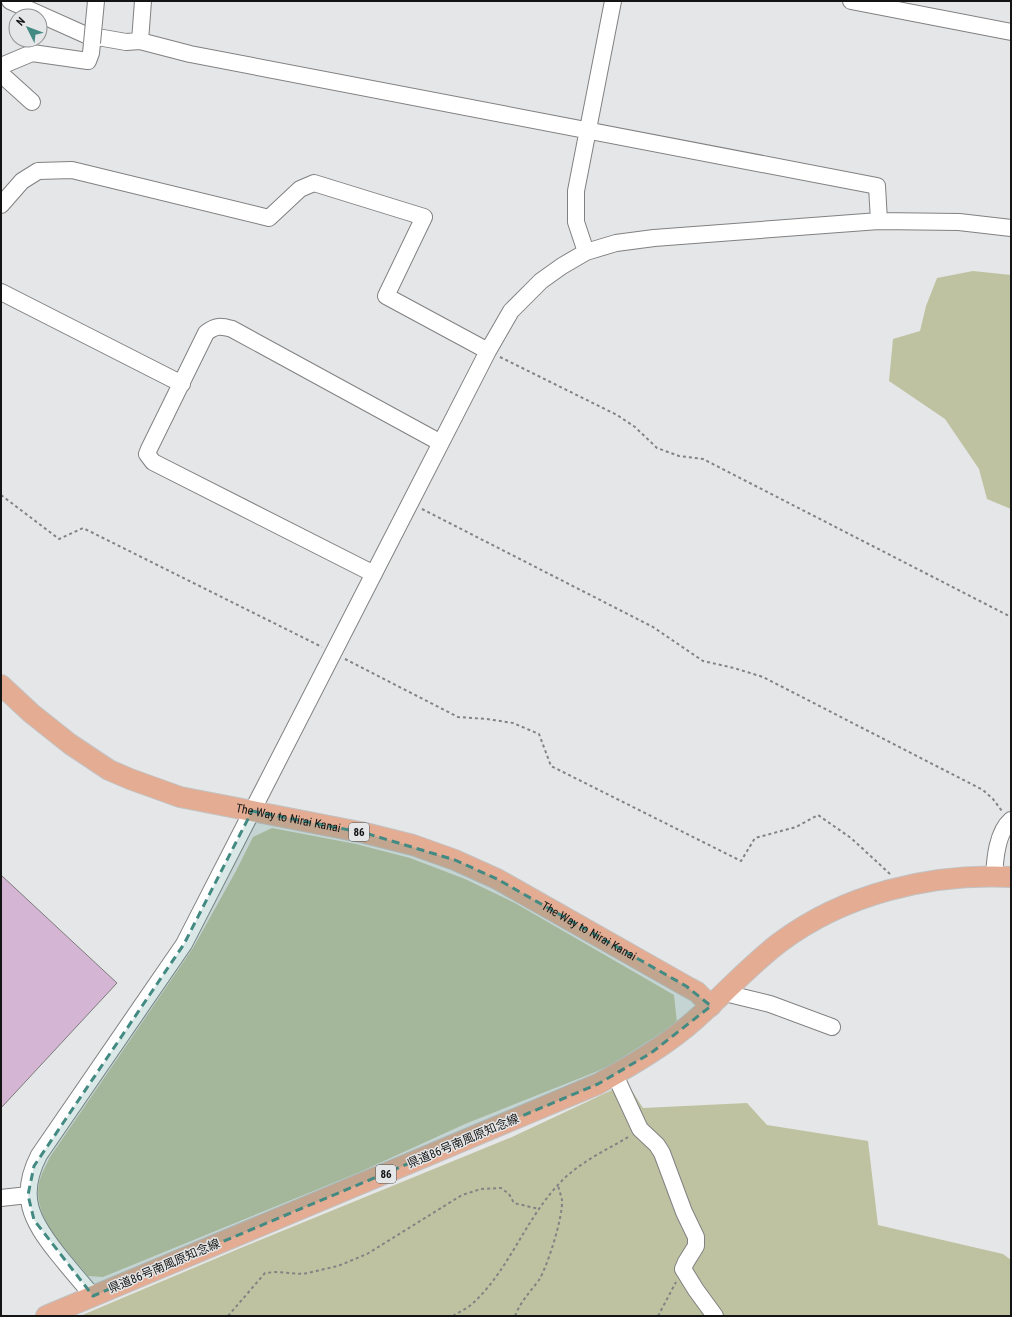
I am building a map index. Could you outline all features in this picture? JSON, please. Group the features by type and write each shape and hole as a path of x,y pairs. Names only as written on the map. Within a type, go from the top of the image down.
{"main road":[{"name":"The Way to Nirai Kanai","path":"1,685 55,733 109,770 154,789 180,797 365,833 413,845 455,860 497,879 697,992 711,1006"},
{"name":"県道86号南風原知念線","path":"46,1316 598,1084 651,1053 695,1020 779,943 818,918 851,902 869,896 929,882 1002,876"}],"street":[{"path":"10,1 86,35 126,42 140,41 190,54 877,186 879,221"},
{"path":"1,66 32,53 88,61 91,53 96,1"},
{"path":"140,41 142,1"},
{"path":"586,252 576,222 576,192 613,1"},
{"path":"851,1 1011,32"},
{"path":"1,74 32,102"},
{"path":"1,205 22,181 38,171 72,170 269,218 300,189 314,183 424,217 386,296 488,351"},
{"path":"93,1296 42,1233 34,1220 28,1195 30,1179 34,1166 184,944 488,351 511,311 541,281 562,266 586,252 616,243 654,238 879,221 959,222 1011,228"},
{"path":"1,292 182,384"},
{"path":"374,574 153,462 147,454 206,333 212,328 220,325 232,329 441,443"},
{"path":"1002,876 995,860 999,840 1010,821"},
{"path":"727,990 733,995 770,1004 832,1026"},
{"path":"615,1075 640,1129 657,1145 662,1153 684,1212 696,1236 696,1246 683,1269 696,1290 716,1316"},
{"path":"1,1198 28,1195"}],"path":[{"path":"488,351 617,415 635,427 657,448 679,456 703,459 1011,617"},
{"path":"1,495 59,538 83,528 458,717 487,719 512,723 539,734 551,766 741,861 755,838 796,827 818,815 850,838 905,887"},
{"path":"410,503 653,627 703,661 734,668 763,677 983,790 993,799 1010,821"},
{"path":"453,1316 471,1305 495,1278 539,1209 558,1185 589,1159 640,1129"},
{"path":"515,1316 520,1305 540,1278 554,1244 562,1200 558,1185"},
{"path":"228,1316 265,1273 275,1272 303,1274 338,1266 367,1254 462,1195 481,1189 501,1188 509,1194 514,1202 539,1209"},
{"path":"658,1316 683,1269"}],"highlighted area":[{"path":"252,811 365,833 455,860 497,879 686,986 711,1006 651,1053 598,1084 93,1296 34,1220 28,1195 34,1166 184,944"}],"green space":[{"path":"973,271 1011,275 1011,509 987,499 979,469 945,419 889,381 893,339 920,331 926,306 937,278"},
{"path":"272,828 356,844 410,858 465,879 515,903 674,995 677,1023 609,1066 593,1073 465,1124 360,1172 103,1277 88,1276 61,1244 46,1221 38,1196 39,1183 42,1173 50,1157 193,948 236,871 253,837"},
{"path":"627,1083 643,1108 747,1103 767,1125 868,1141 878,1225 1003,1254 1011,1260 1011,1316 80,1316 243,1247 512,1137"}],"building":[{"path":"1,875 117,983 1,1108"}]}
